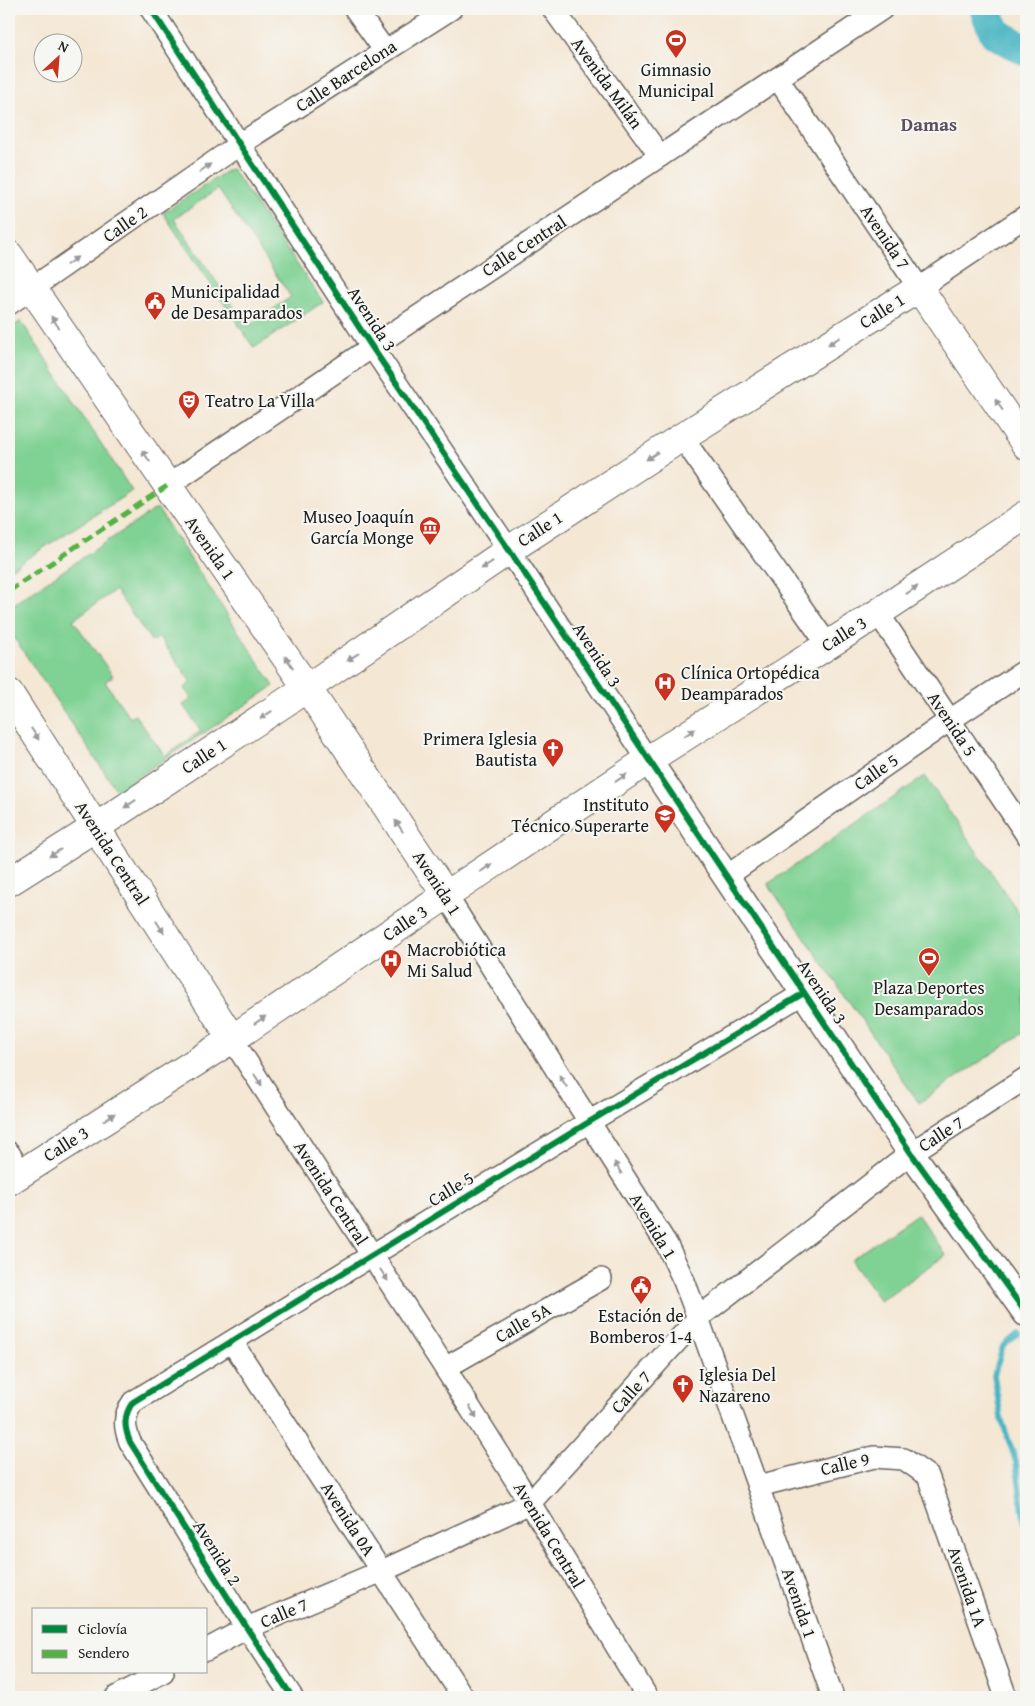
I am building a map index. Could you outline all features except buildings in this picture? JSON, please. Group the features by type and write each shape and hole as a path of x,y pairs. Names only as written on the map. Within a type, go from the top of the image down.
{"main road":[{"name":"Avenida 1","path":"9,255 307,688 446,895"},
{"name":"Calle 1","path":"9,882 307,688 509,550 682,437 919,288"},
{"name":"Avenida 7","path":"919,288 1026,445"},
{"name":"Calle 3","path":"13,1169 232,1039 648,760 878,613 1026,515"},
{"name":"Avenida Central","path":"9,693 232,1039"}],"street":[{"name":"Avenida 3","path":"151,9 372,347 911,1153 1026,1313"},
{"path":"355,9 385,51"},
{"name":"Calle Barcelona","path":"240,144 451,9"},
{"name":"Avenida Milán","path":"553,9 660,156"},
{"name":"Calle Central","path":"167,486 372,347 882,9"},
{"name":"Avenida 7","path":"778,79 919,288"},
{"name":"Calle 2","path":"9,304 240,144"},
{"name":"Calle 1","path":"919,288 1026,216"},
{"path":"682,437 827,644"},
{"name":"Avenida 5","path":"878,613 1026,834"},
{"name":"Calle 5","path":"727,876 950,720 1026,670"},
{"name":"Avenida 1","path":"446,895 667,1245 684,1281 698,1318 832,1697"},
{"name":"Calle 5","path":"124,1421 127,1411 133,1402 804,992"},
{"name":"Avenida Central","path":"232,1039 445,1368 530,1503 647,1697"},
{"name":"Calle 7","path":"208,1649 247,1628 382,1571 530,1503 698,1318 911,1153 1026,1078"},
{"name":"Calle 5A","path":"445,1368 601,1279"},
{"name":"Avenida 0A","path":"232,1342 463,1697"},
{"name":"Avenida 2","path":"124,1421 130,1442 292,1697"},
{"name":"Calle 9","path":"758,1486 874,1457 904,1459 928,1476"},
{"name":"Avenida 1A","path":"928,1476 1006,1697"},
{"path":"116,1697 159,1674"}],"green space":[{"path":"231,168 323,302 254,348 163,213","holes":["218,189 291,297 247,327 174,219"]},
{"path":"21,321 132,491 9,570 9,329"},
{"path":"157,508 274,686 117,791 9,630 9,607","holes":["115,590 152,642 159,637 191,682 184,688 191,699 183,705 201,731 165,756 135,715 130,718 105,682 113,676 73,620"]},
{"name":"Plaza Deportes Desamparados","path":"925,776 1026,923 1026,1031 919,1103 768,884"},
{"path":"917,1214 946,1255 880,1301 851,1260"}],"waterway":[{"path":"987,9 986,11 995,33 1026,50"},
{"path":"1018,1334 1003,1346 994,1375 1001,1418 1016,1462 1026,1525"}],"marked path":[{"path":"9,591 167,486"}],"cycle path":[{"path":"151,9 372,347 911,1153 1026,1313"},
{"path":"292,1697 130,1442 126,1417 133,1402 589,1122 804,993"}],"place":[{"name":"Gimnasio Municipal","path":"676,59"},
{"name":"Municipalidad de Desamparados","path":"155,321"},
{"name":"Teatro La Villa","path":"189,420"},
{"name":"Museo Joaquín García Monge","path":"430,546"},
{"name":"Clínica Ortopédica Deamparados","path":"665,702"},
{"name":"Primera Iglesia Bautista","path":"553,768"},
{"name":"Instituto Técnico Superarte","path":"665,834"},
{"name":"Plaza Deportes Desamparados","path":"929,977"},
{"name":"Macrobiótica Mi Salud","path":"391,979"},
{"name":"Estación de Bomberos 1-4","path":"641,1305"},
{"name":"Iglesia Del Nazareno","path":"683,1404"}],"district":[{"name":"Damas","path":"929,124"}]}
